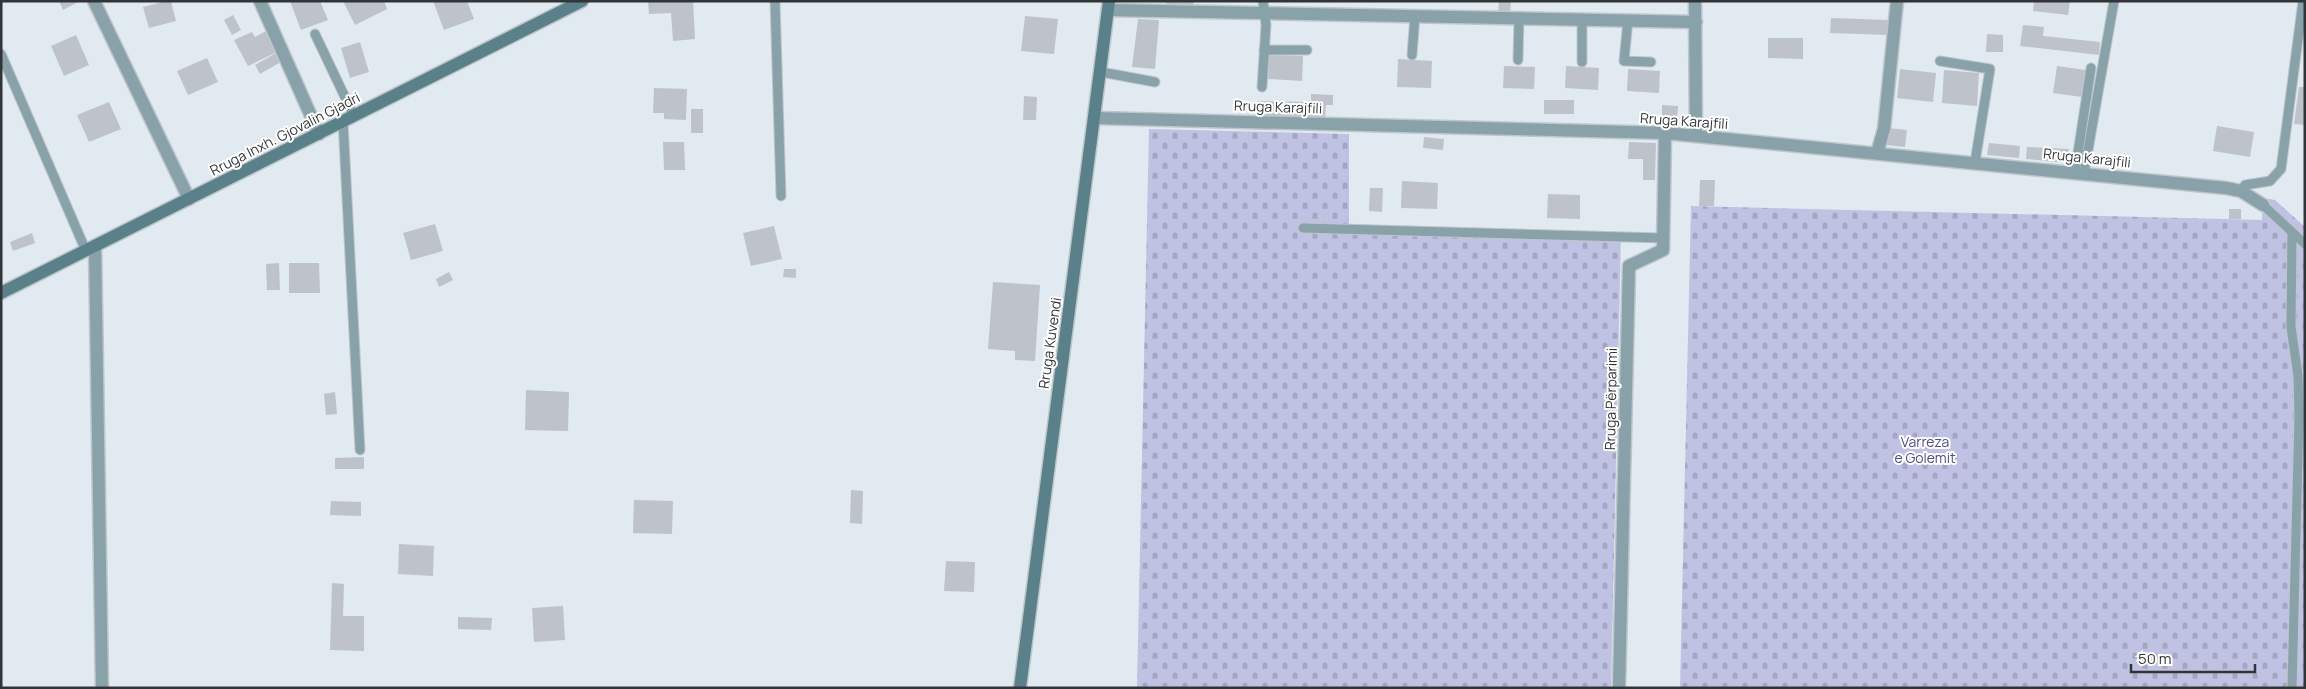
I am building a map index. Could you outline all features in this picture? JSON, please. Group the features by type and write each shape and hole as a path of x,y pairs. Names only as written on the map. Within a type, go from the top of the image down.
{"street":[{"path":"94,1 190,199"},
{"path":"260,1 319,134"},
{"name":"Rruga Inxh. Gjovalin Gjadri","path":"1,293 582,1"},
{"path":"1695,1 1696,136"},
{"path":"1876,153 1884,129 1897,1"},
{"path":"1108,6 1264,7 1415,16 1696,22"},
{"name":"Rruga Kuvendi","path":"1020,688 1096,118 1108,6"},
{"name":"Rruga Karajfili","path":"1096,118 1665,133 2079,172 2226,188 2241,191 2263,205"},
{"path":"1663,238 1665,133"},
{"name":"Rruga Përparimi","path":"1619,688 1629,266 1663,250 1663,238"},
{"path":"91,248 102,688"}],"lane":[{"path":"775,1 781,196"},
{"path":"2079,172 2114,1"},
{"path":"2241,191 2245,185 2270,181 2281,169 2303,1"},
{"path":"1262,87 1264,7"},
{"path":"1412,54 1415,16"},
{"path":"1518,60 1519,18"},
{"path":"1582,20 1582,62"},
{"path":"1628,20 1624,61 1651,62"},
{"path":"314,34 349,119 360,450"},
{"path":"1264,50 1307,50"},
{"path":"1,54 91,248"},
{"path":"1940,61 1990,69 1975,162"},
{"path":"2079,172 2091,68"},
{"path":"1101,72 1155,82"},
{"path":"2263,205 2305,244"},
{"path":"1303,228 1663,238"},
{"path":"2292,233 2292,327 2298,376 2299,416 2292,688"}],"green space":[{"path":"1149,129 1349,134 1349,224 1621,232 1611,688 1137,688"},
{"name":"Varreza e Golemit","path":"2263,198 2275,200 2305,227 2305,688 1680,688 1691,206 2262,220"}],"building":[{"path":"59,1 80,1 63,10"},
{"path":"171,1 176,21 149,28 143,7"},
{"path":"290,1 320,1 328,20 301,30"},
{"path":"343,1 384,1 387,9 355,25"},
{"path":"433,1 467,1 474,19 444,30"},
{"path":"648,1 693,1 695,39 673,41 671,13 649,14"},
{"path":"1166,1 1194,1 1193,5 1166,4"},
{"path":"1499,1 1511,1 1510,14 1498,14"},
{"path":"2034,1 2070,1 2068,15 2033,11"},
{"path":"233,15 241,30 232,35 224,20"},
{"path":"1025,16 1058,19 1054,54 1021,51"},
{"path":"1831,18 1888,20 1888,35 1830,33"},
{"path":"1138,19 1159,20 1155,69 1132,67"},
{"path":"2023,25 2044,27 2043,36 2100,42 2099,55 2020,46"},
{"path":"266,31 277,52 248,66 234,40 252,32 255,37"},
{"path":"1987,34 2003,35 2003,52 1986,52"},
{"path":"76,35 89,65 64,76 51,46"},
{"path":"1768,38 1803,38 1803,59 1768,58"},
{"path":"360,42 369,72 350,78 341,48"},
{"path":"276,53 281,62 260,74 255,65"},
{"path":"1269,55 1303,56 1302,81 1268,79"},
{"path":"207,58 218,82 188,95 177,71"},
{"path":"1398,59 1432,61 1431,88 1397,87"},
{"path":"1504,66 1535,67 1534,89 1503,88"},
{"path":"1566,66 1599,68 1598,90 1565,88"},
{"path":"2057,66 2086,70 2082,97 2053,93"},
{"path":"1628,69 1660,71 1659,93 1627,91"},
{"path":"1900,69 1936,73 1933,102 1897,98"},
{"path":"1944,70 1979,73 1977,106 1942,103"},
{"path":"2299,87 2305,87 2305,125 2294,124"},
{"path":"654,88 687,89 686,120 664,119 664,113 653,113"},
{"path":"1311,94 1333,95 1333,105 1326,105 1325,119 1258,117 1258,101 1311,102"},
{"path":"1024,96 1037,97 1036,120 1023,120"},
{"path":"1544,100 1574,100 1574,114 1544,114"},
{"path":"109,102 121,129 89,142 77,115"},
{"path":"1662,105 1678,106 1677,119 1662,119"},
{"path":"691,109 703,109 703,133 691,133"},
{"path":"2217,126 2254,132 2250,157 2213,151"},
{"path":"1888,128 1907,130 1905,147 1886,145"},
{"path":"1424,137 1444,139 1443,150 1423,148"},
{"path":"663,142 684,142 685,170 664,170"},
{"path":"1629,142 1656,143 1655,180 1643,180 1643,159 1628,159"},
{"path":"1989,143 2020,146 2019,158 1987,155"},
{"path":"2027,147 2069,149 2067,163 2026,159"},
{"path":"1700,180 1715,180 1714,206 1699,206"},
{"path":"1402,181 1438,183 1437,209 1401,208"},
{"path":"1370,188 1383,188 1382,212 1369,211"},
{"path":"1548,194 1580,195 1580,219 1547,218"},
{"path":"2229,209 2241,209 2241,219 2229,219"},
{"path":"435,224 443,251 411,260 403,233"},
{"path":"774,226 782,259 751,266 743,233"},
{"path":"32,233 35,243 13,251 10,242"},
{"path":"279,263 280,290 267,290 266,264"},
{"path":"289,263 319,263 320,293 289,293"},
{"path":"784,269 796,269 796,278 783,277"},
{"path":"449,272 453,280 439,287 436,279"},
{"path":"993,282 1040,285 1035,361 1015,360 1015,351 988,349"},
{"path":"526,390 569,392 568,431 525,430"},
{"path":"335,392 337,414 326,415 324,394"},
{"path":"364,457 364,469 335,469 335,458"},
{"path":"851,490 863,491 862,524 850,523"},
{"path":"634,500 673,501 672,534 633,533"},
{"path":"331,501 361,502 361,516 330,515"},
{"path":"399,544 434,546 433,576 398,574"},
{"path":"946,561 975,562 974,592 944,591"},
{"path":"332,583 344,584 343,616 364,616 364,651 330,650"},
{"path":"563,606 565,640 534,642 532,608"},
{"path":"458,617 492,618 491,630 458,629"}]}
